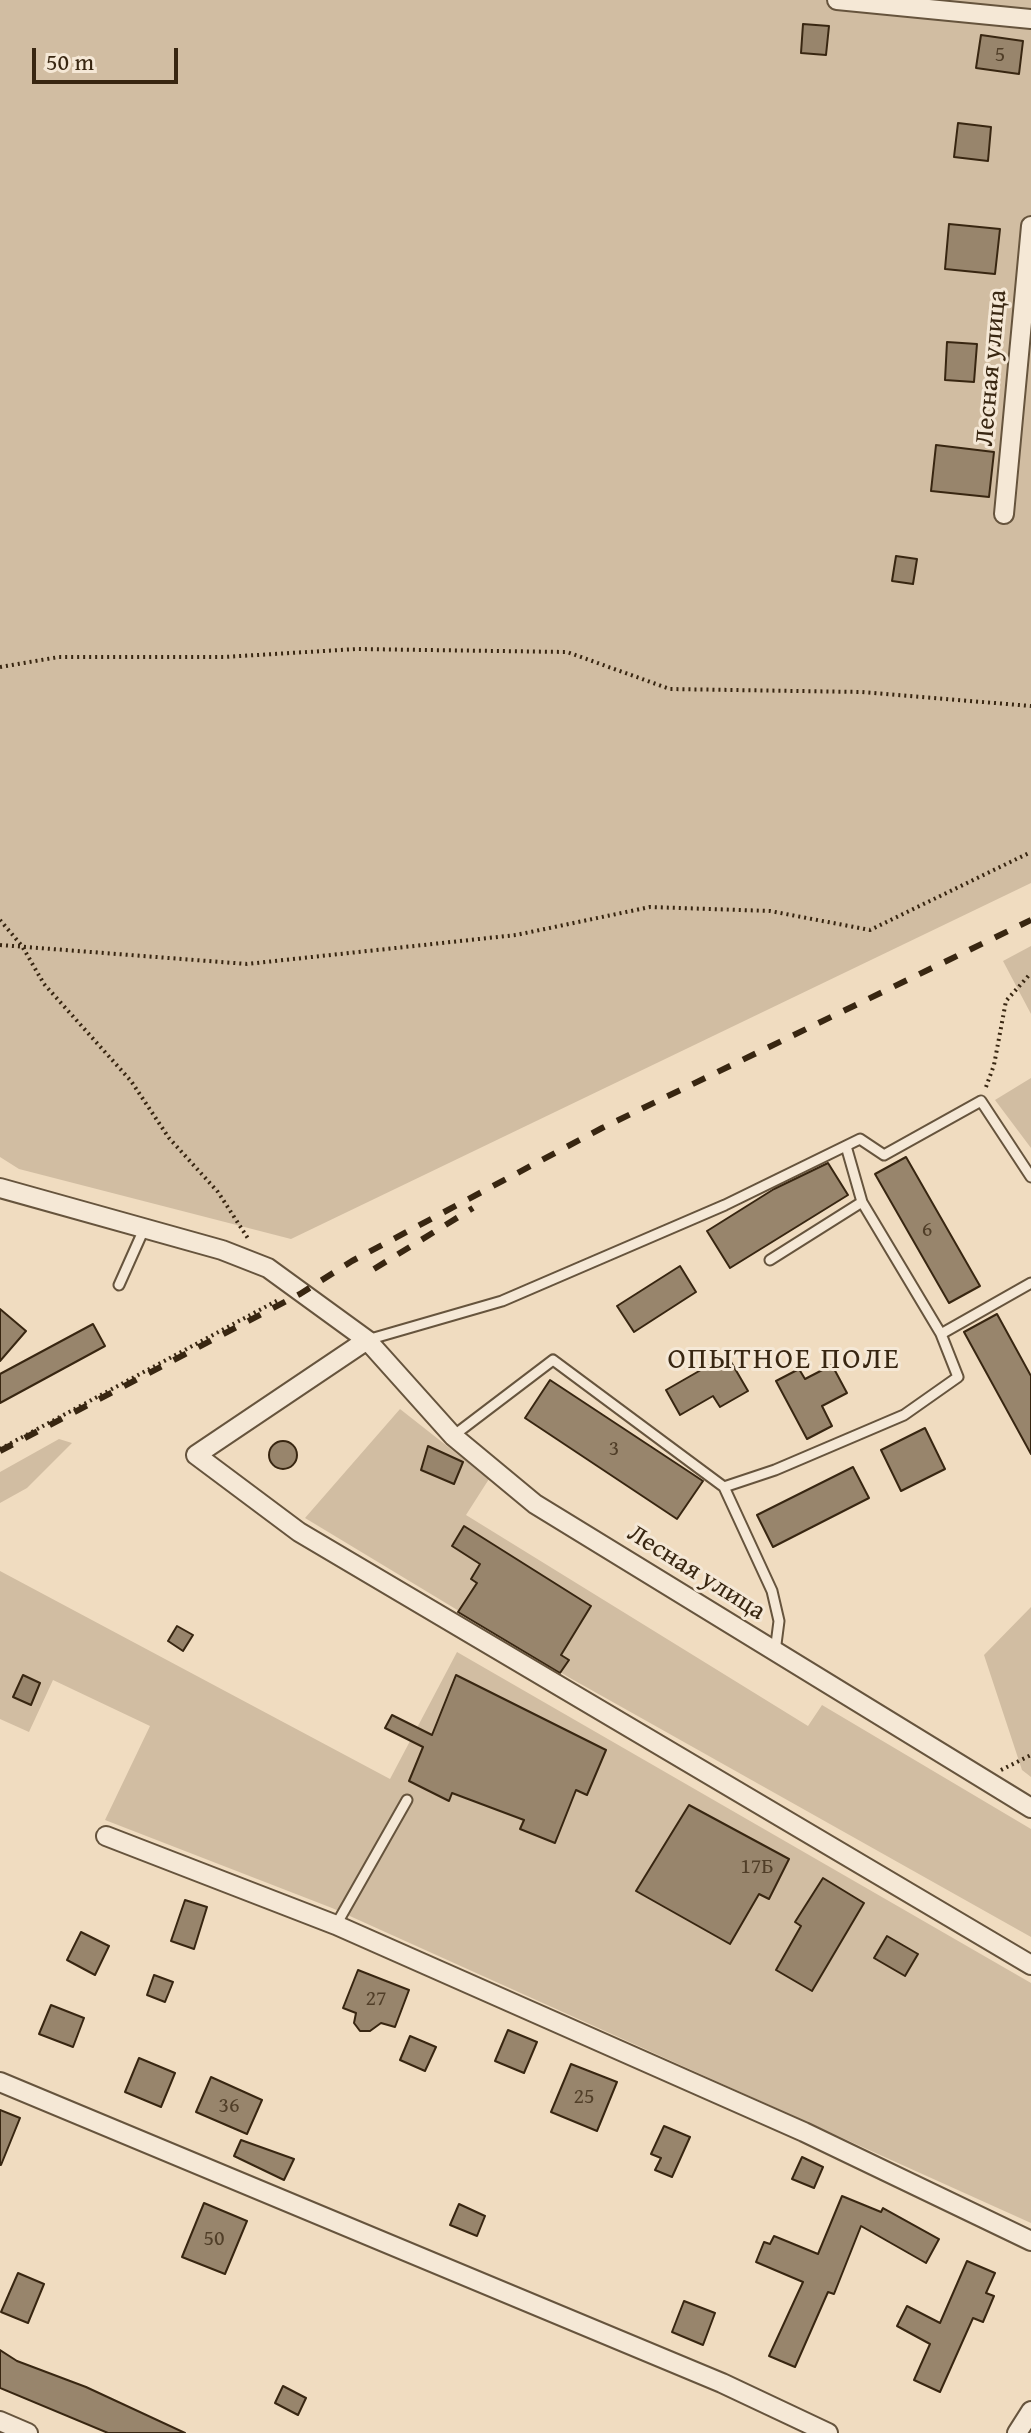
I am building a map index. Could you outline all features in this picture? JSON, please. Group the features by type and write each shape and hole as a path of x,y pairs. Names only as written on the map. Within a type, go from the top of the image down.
{"street":[{"path":"837,0 1031,19"},
{"name":"Лесная улица","path":"1004,514 1031,226"},
{"name":"Лесная улица","path":"0,1188 222,1250 268,1268 367,1340 453,1436 535,1504 1031,1808"},
{"path":"367,1340 196,1455 299,1532 1031,1965"},
{"path":"106,1836 336,1925 804,2132 1031,2241"},
{"path":"0,2082 722,2383 828,2433"},
{"path":"1017,2433 1031,2411"},
{"path":"0,2421 28,2433"}],"lane":[{"path":"367,1340 502,1301 725,1205 860,1139 884,1155 981,1101 1031,1177"},
{"path":"724,1487 775,1470 904,1415 958,1377 941,1334 862,1202 846,1146"},
{"path":"770,1260 862,1202"},
{"path":"119,1285 144,1229"},
{"path":"941,1334 1031,1283"},
{"path":"453,1436 553,1360 724,1487 772,1591 779,1621 775,1652"},
{"path":"336,1925 407,1800"}],"path":[{"path":"0,667 59,657 224,657 357,649 567,652 670,689 861,692 1031,706"},
{"path":"0,945 247,964 516,935 650,907 770,911 870,930 1031,852"},
{"path":"0,920 22,946 44,984 131,1081 169,1138 218,1192 268,1268"},
{"path":"981,1101 994,1065 1006,1001 1031,973"},
{"path":"0,1449 297,1291"},
{"path":"984,1779 1031,1755"}],"shaded area":[{"path":"0,0 1031,0 1031,883 291,1239 19,1169 0,1157"},
{"path":"1031,946 1031,1014 1003,961"},
{"path":"1031,1078 1031,1148 995,1100"},
{"path":"400,1409 489,1479 466,1515 808,1726 822,1705 1031,1829 1031,1937 570,1678 305,1518"},
{"path":"59,1439 72,1443 27,1488 0,1503 0,1472"},
{"path":"0,1571 390,1779 457,1652 1031,1983 1031,2223 332,1908 105,1820 150,1726 53,1680 29,1732 0,1719"},
{"path":"1031,1607 1031,1777 1022,1770 984,1655"}],"building":[{"path":"803,24 829,26 826,55 801,53"},
{"path":"981,35 1023,41 1019,74 976,68"},
{"path":"958,123 991,127 988,161 954,157"},
{"path":"949,224 1000,229 995,274 945,269"},
{"path":"947,342 977,344 974,382 945,380"},
{"path":"936,445 994,452 989,497 931,491"},
{"path":"896,556 917,559 913,584 892,581"},
{"path":"906,1157 980,1286 949,1303 875,1174"},
{"path":"828,1163 848,1195 730,1268 707,1231 774,1189"},
{"path":"680,1266 696,1292 634,1332 617,1306"},
{"path":"0,1309 26,1331 0,1361"},
{"path":"997,1314 1031,1376 1031,1454 964,1332"},
{"path":"93,1324 105,1346 0,1403 0,1374"},
{"path":"727,1355 748,1391 720,1407 713,1396 680,1415 666,1390"},
{"path":"832,1365 847,1393 822,1406 832,1426 807,1439 776,1381 799,1369 805,1379"},
{"path":"550,1380 703,1481 677,1519 525,1418"},
{"path":"925,1428 945,1469 901,1491 881,1450"},
{"path":"283,1441 293,1445 297,1455 293,1465 283,1469 273,1465 269,1455 273,1445"},
{"path":"428,1446 463,1462 454,1484 421,1470"},
{"path":"853,1467 869,1498 773,1547 757,1515"},
{"path":"464,1526 591,1606 561,1655 569,1660 560,1673 458,1612 477,1583 471,1579 480,1564 452,1546"},
{"path":"177,1626 193,1635 183,1651 168,1641"},
{"path":"23,1675 40,1683 31,1705 13,1697"},
{"path":"456,1675 606,1750 587,1795 576,1790 555,1843 520,1829 524,1820 452,1793 449,1801 409,1781 423,1747 385,1728 392,1715 432,1735"},
{"path":"689,1805 789,1859 769,1899 759,1894 730,1944 636,1891"},
{"path":"823,1878 864,1903 812,1991 776,1970 801,1926 795,1922"},
{"path":"185,1900 207,1907 194,1949 171,1941"},
{"path":"81,1932 109,1946 95,1975 67,1960"},
{"path":"887,1936 918,1954 905,1976 874,1958"},
{"path":"358,1970 409,1990 395,2027 381,2023 370,2031 360,2031 354,2023 356,2013 343,2008"},
{"path":"154,1975 173,1982 165,2002 147,1995"},
{"path":"51,2005 84,2018 73,2047 39,2034"},
{"path":"508,2030 537,2042 524,2073 495,2061"},
{"path":"410,2036 436,2047 425,2071 400,2060"},
{"path":"139,2058 175,2073 161,2107 125,2092"},
{"path":"571,2064 617,2082 597,2131 551,2112"},
{"path":"211,2077 262,2100 247,2134 196,2112"},
{"path":"0,2110 20,2118 1,2165 0,2165"},
{"path":"664,2126 690,2137 672,2177 655,2170 661,2158 651,2154"},
{"path":"241,2140 294,2159 284,2180 234,2156"},
{"path":"802,2157 823,2167 814,2188 792,2179"},
{"path":"842,2196 881,2212 883,2208 939,2239 926,2263 861,2226 834,2294 828,2292 795,2367 769,2356 803,2282 756,2262 764,2242 770,2244 774,2236 818,2254"},
{"path":"204,2203 247,2221 225,2274 182,2257"},
{"path":"459,2204 485,2216 477,2236 450,2225"},
{"path":"967,2261 995,2273 986,2293 994,2296 983,2322 973,2318 940,2392 914,2380 930,2344 897,2326 907,2306 940,2323"},
{"path":"18,2273 44,2284 28,2323 1,2312"},
{"path":"684,2301 715,2313 703,2345 672,2332"},
{"path":"0,2350 17,2361 86,2387 185,2433 108,2433 0,2388"},
{"path":"283,2386 306,2398 298,2415 275,2403"}],"railway":[{"path":"0,1451 300,1294 352,1261 602,1128 1031,920"},
{"path":"374,1269 473,1208"}],"district":[{"name":"ОПЫТНОЕ ПОЛЕ","path":"784,1360"}]}
